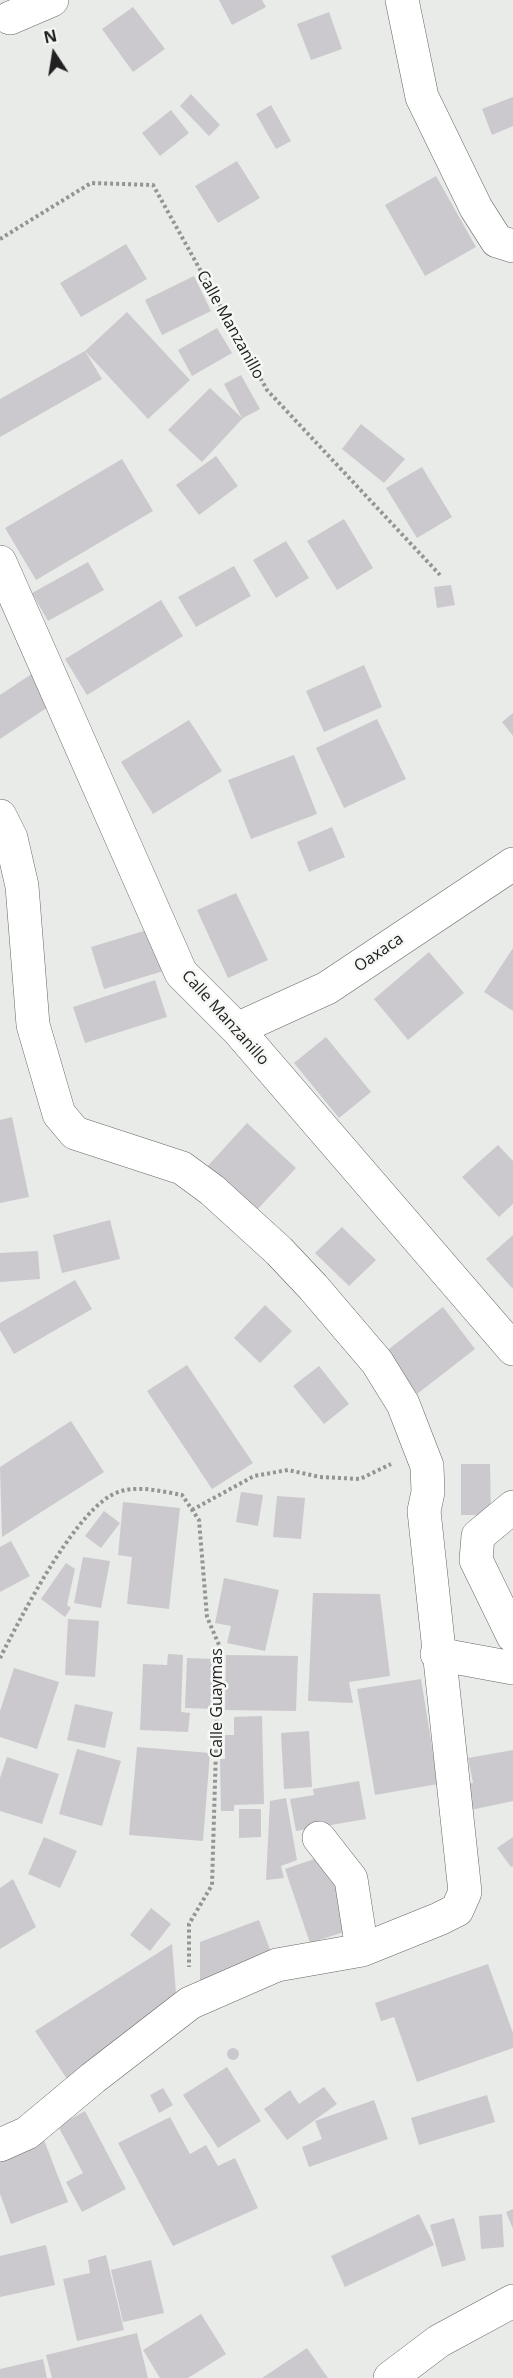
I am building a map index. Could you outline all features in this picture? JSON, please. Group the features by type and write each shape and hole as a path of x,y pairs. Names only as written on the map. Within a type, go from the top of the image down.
{"street":[{"path":"12,15 52,0"},
{"path":"402,0 422,97 476,208 497,241 513,246"},
{"name":"Calle Manzanillo","path":"0,562 181,973 237,1029 513,1349"},
{"path":"0,816 11,838 22,886 33,1025 59,1114 75,1133 182,1168 212,1190 279,1251 377,1362 403,1404 427,1466 428,1492 424,1511 437,1654 465,1892 457,1910 362,1950 277,1965 190,2003 93,2078 27,2133 0,2145"},
{"name":"Oaxaca","path":"237,1029 327,988 513,864"},
{"path":"513,1507 478,1536 476,1560 513,1636"},
{"path":"437,1654 513,1668"},
{"path":"319,1838 351,1879 362,1950"},
{"path":"390,2378 439,2341 513,2301"}],"path":[{"name":"Calle Manzanillo","path":"0,239 91,183 153,185 267,390 440,575"},
{"path":"0,1658 29,1602 85,1517 111,1495 144,1488 182,1495 192,1510 254,1476 288,1470 320,1477 360,1479 402,1459"},
{"name":"Calle Guaymas","path":"190,2003 189,1924 212,1885 219,1645 207,1617 199,1520 192,1510"}],"building":[{"path":"219,0 262,0 266,7 232,25"},
{"path":"133,7 165,49 133,72 102,29"},
{"path":"329,12 342,49 311,60 297,24"},
{"path":"191,94 220,125 209,136 180,106"},
{"path":"513,97 513,126 492,135 482,109"},
{"path":"271,105 291,141 276,149 256,114"},
{"path":"171,110 189,133 160,156 142,133"},
{"path":"237,161 260,198 218,223 195,186"},
{"path":"436,176 476,247 425,276 385,205"},
{"path":"126,244 147,279 81,317 60,283"},
{"path":"194,276 211,311 162,335 145,300"},
{"path":"127,312 190,380 148,419 85,351"},
{"path":"217,328 232,353 192,376 178,350"},
{"path":"85,351 102,379 0,437 0,399"},
{"path":"241,375 260,409 243,418 202,462 168,430 210,388 242,418 224,384"},
{"path":"361,424 405,459 384,483 342,449"},
{"path":"216,456 238,486 199,515 176,485"},
{"path":"122,459 153,511 36,580 5,528"},
{"path":"422,467 452,517 417,538 386,488"},
{"path":"344,519 373,568 337,590 307,541"},
{"path":"286,541 309,578 276,598 253,560"},
{"path":"88,562 104,590 48,621 32,593"},
{"path":"234,566 251,596 196,627 178,597"},
{"path":"451,585 455,605 437,608 434,587"},
{"path":"161,600 183,636 87,695 65,659"},
{"path":"364,665 382,707 324,732 306,691"},
{"path":"33,673 54,703 0,739 0,695"},
{"path":"513,713 513,736 502,722"},
{"path":"377,719 406,779 344,808 316,748"},
{"path":"189,720 222,771 153,814 121,762"},
{"path":"294,755 317,814 251,839 228,780"},
{"path":"332,827 345,857 309,872 297,842"},
{"path":"236,893 268,960 228,978 197,910"},
{"path":"157,927 170,969 104,989 91,947"},
{"path":"513,948 513,1011 484,992"},
{"path":"429,952 464,993 408,1040 374,999"},
{"path":"155,980 167,1017 85,1043 73,1007"},
{"path":"326,1037 371,1092 339,1118 294,1063"},
{"path":"12,1117 29,1197 0,1203 0,1120"},
{"path":"247,1123 296,1168 254,1213 205,1169"},
{"path":"498,1145 513,1161 513,1204 499,1217 462,1177"},
{"path":"110,1220 120,1259 62,1273 53,1235"},
{"path":"342,1227 376,1260 349,1286 315,1253"},
{"path":"513,1235 513,1289 486,1259"},
{"path":"38,1251 40,1279 0,1282 0,1253"},
{"path":"75,1280 92,1309 14,1354 0,1330 0,1323"},
{"path":"265,1305 292,1331 260,1363 234,1338"},
{"path":"443,1307 475,1349 417,1394 385,1352"},
{"path":"187,1365 253,1463 212,1489 147,1391"},
{"path":"319,1366 349,1404 324,1424 293,1386"},
{"path":"71,1421 104,1472 2,1537 0,1467"},
{"path":"461,1464 490,1464 491,1515 461,1515"},
{"path":"241,1492 263,1495 258,1526 236,1522"},
{"path":"277,1496 305,1498 301,1539 273,1537"},
{"path":"123,1502 180,1508 169,1609 127,1604 132,1557 118,1555"},
{"path":"104,1511 120,1523 101,1548 85,1536"},
{"path":"11,1541 30,1576 0,1592 0,1547"},
{"path":"83,1557 110,1561 101,1608 74,1603"},
{"path":"66,1563 75,1569 67,1605 71,1608 65,1617 41,1599"},
{"path":"224,1578 279,1590 265,1651 227,1643 231,1626 215,1623"},
{"path":"313,1593 380,1594 390,1676 349,1682 353,1703 308,1701"},
{"path":"68,1619 99,1621 95,1677 65,1675"},
{"path":"168,1654 183,1655 181,1712 190,1713 188,1732 140,1730 143,1664 167,1665"},
{"path":"226,1655 298,1656 296,1711 225,1710"},
{"path":"187,1658 215,1659 214,1709 185,1708"},
{"path":"14,1668 59,1682 37,1749 0,1737 0,1711"},
{"path":"421,1679 438,1784 375,1795 357,1689"},
{"path":"75,1704 113,1712 105,1748 67,1740"},
{"path":"262,1716 264,1804 234,1805 234,1811 221,1811 220,1759 225,1759 225,1735 234,1735 234,1717"},
{"path":"309,1731 312,1787 284,1789 281,1733"},
{"path":"137,1747 210,1753 203,1841 129,1835"},
{"path":"77,1749 121,1761 102,1826 59,1814"},
{"path":"513,1750 513,1801 461,1812 457,1786 473,1783 468,1758"},
{"path":"7,1757 59,1774 42,1824 0,1811 0,1778"},
{"path":"359,1781 366,1819 296,1831 290,1799 314,1795 313,1789"},
{"path":"286,1798 297,1860 281,1866 284,1878 266,1880 270,1801"},
{"path":"239,1809 261,1809 261,1837 239,1838"},
{"path":"44,1837 77,1851 60,1888 28,1874"},
{"path":"513,1837 513,1866 511,1867 497,1848"},
{"path":"326,1855 350,1930 310,1943 285,1869"},
{"path":"13,1879 36,1927 0,1949 0,1888"},
{"path":"151,1908 171,1924 150,1951 130,1935"},
{"path":"259,1920 275,1963 200,1992 200,1942"},
{"path":"172,1944 177,2006 69,2082 35,2031"},
{"path":"488,1964 513,2033 513,2048 417,2082 394,2017 381,2021 375,2003"},
{"path":"235,2048 239,2054 235,2060 231,2060 227,2052"},
{"path":"227,2067 261,2121 218,2148 183,2095"},
{"path":"324,2087 337,2104 287,2140 264,2109 290,2090 299,2104"},
{"path":"163,2088 173,2105 159,2113 150,2095"},
{"path":"487,2095 495,2122 419,2145 411,2118"},
{"path":"374,2100 388,2139 309,2167 302,2147 322,2139 315,2121"},
{"path":"85,2111 126,2189 82,2212 66,2182 83,2173 58,2126"},
{"path":"170,2117 190,2154 206,2145 218,2166 235,2158 258,2208 173,2246 118,2143"},
{"path":"44,2140 68,2202 11,2224 0,2194 0,2157"},
{"path":"513,2209 513,2229 506,2212"},
{"path":"419,2214 434,2245 345,2287 331,2256"},
{"path":"502,2214 504,2247 481,2249 479,2216"},
{"path":"454,2218 466,2260 442,2267 430,2225"},
{"path":"46,2245 55,2285 0,2297 0,2256"},
{"path":"106,2255 124,2330 77,2341 63,2279 90,2273 88,2260"},
{"path":"151,2260 164,2313 123,2322 111,2270"},
{"path":"201,2314 226,2354 188,2378 160,2378 143,2350"},
{"path":"137,2333 148,2378 52,2378 46,2355"},
{"path":"307,2348 328,2378 262,2378"},
{"path":"43,2359 47,2378 0,2378 0,2369"}]}
